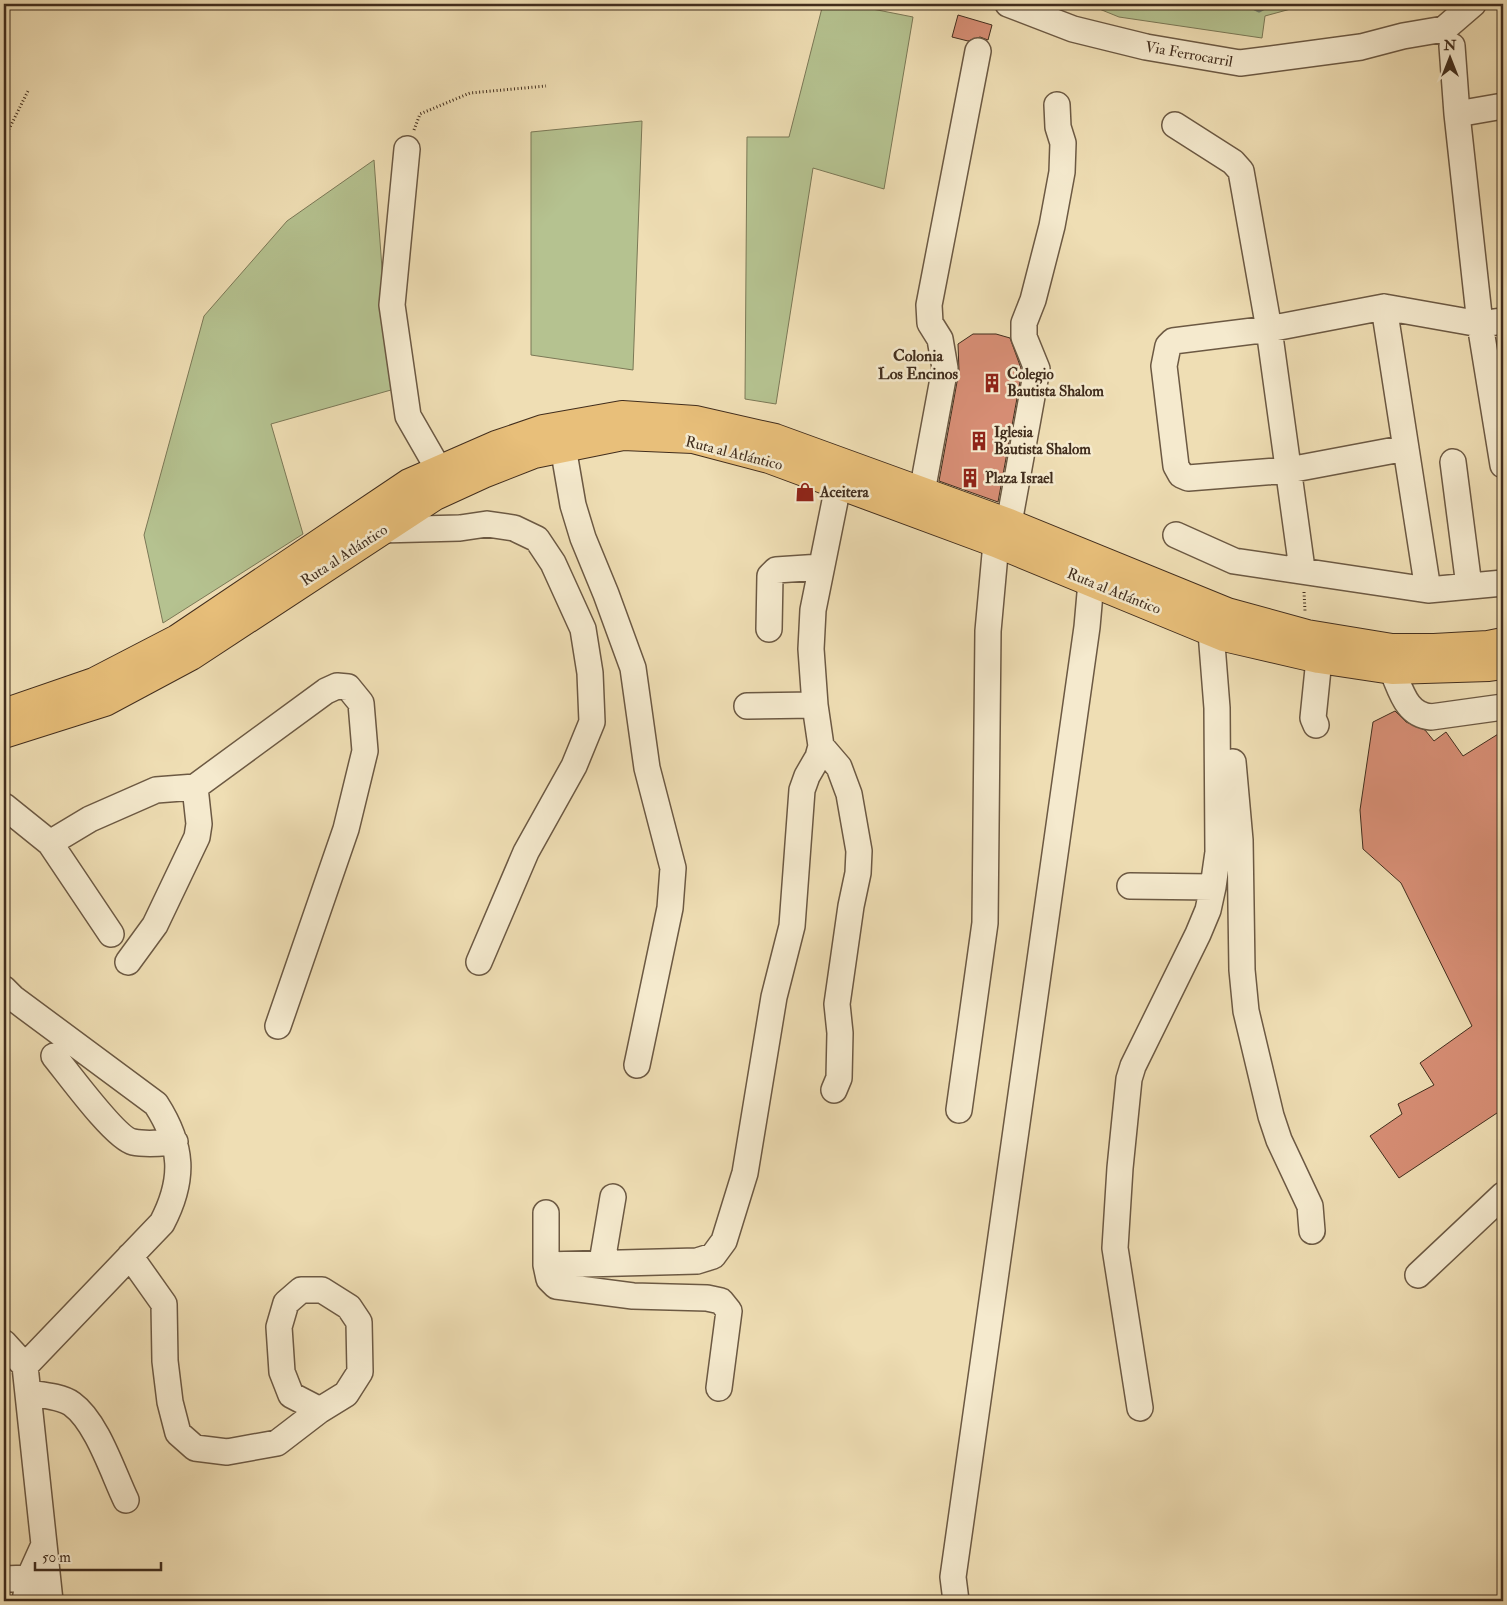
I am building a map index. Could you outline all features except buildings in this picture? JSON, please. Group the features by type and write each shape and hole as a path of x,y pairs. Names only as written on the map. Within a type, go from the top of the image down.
{"highway":[{"name":"Ruta al Atlántico","path":"4,713 94,682 178,639 409,483 496,445 543,429 622,415 696,420 775,438 922,492 1003,533 1091,582 1218,634 1319,659 1392,670 1503,665"},
{"name":"Ruta al Atlántico","path":"4,734 105,702 182,660 435,496 483,474 534,454 623,436 693,439 769,459 838,486 1003,533 1226,612 1307,634 1392,648 1443,648 1503,642"}],"street":[{"name":"Via Ferrocarril","path":"1008,4 1072,29 1146,47 1240,63 1361,47 1403,36 1444,29 1473,4"},
{"path":"1452,46 1457,114 1491,323 1503,465"},
{"path":"922,492 945,368 940,339 930,323 929,306 978,51"},
{"path":"959,1110 986,923 988,631 1003,533 1037,369 1024,337 1024,323 1033,300 1052,226 1062,172 1063,143 1058,127 1057,105"},
{"path":"1457,114 1503,106"},
{"path":"1174,125 1233,162 1241,171 1269,329 1302,569"},
{"path":"406,149 392,305 408,416 439,470"},
{"path":"1406,448 1288,470 1188,478 1181,474 1176,466 1164,366 1168,346 1173,341 1269,329 1384,307 1491,323"},
{"path":"1384,307 1428,590"},
{"path":"563,447 573,505 583,538 633,668 647,768 673,868 670,908 637,1065"},
{"path":"1453,462 1469,586"},
{"path":"546,1265 602,1262 697,1261 713,1256 724,1241 745,1173 774,997 792,926 802,790 807,776 818,757 821,746 815,705 811,650 813,610 838,486"},
{"path":"380,530 444,529 487,524 514,528 537,539 554,563 583,629 590,673 592,722 574,766 526,852 479,962"},
{"path":"1176,535 1234,561 1302,569 1428,590 1503,583"},
{"path":"770,629 770,576 776,570 821,567"},
{"path":"956,1601 953,1577 1087,627 1091,582"},
{"path":"1140,1408 1115,1248 1120,1168 1129,1079 1133,1066 1198,934 1208,910 1213,887 1218,852 1218,634"},
{"path":"1218,634 1240,840 1242,970 1246,1011 1271,1116 1279,1140 1310,1206 1312,1231"},
{"path":"1316,726 1313,718 1319,659"},
{"path":"1392,670 1408,706 1424,716 1503,707"},
{"path":"50,843 90,819 156,790 195,787 326,691 337,686 348,688 355,693 361,703 365,751 346,829 278,1026"},
{"path":"747,706 815,705"},
{"path":"821,746 838,766 850,794 859,851 858,873 850,906 838,1004 840,1033 839,1069 834,1090"},
{"path":"128,962 155,925 197,837 199,824 195,787"},
{"path":"4,806 50,843 110,934"},
{"path":"1130,886 1213,887"},
{"path":"4,989 13,998 156,1104 168,1122 175,1142 178,1170 172,1204 162,1223 25,1366"},
{"path":"54,1056 114,1129 131,1142 154,1144 175,1142"},
{"path":"1418,1275 1503,1195"},
{"path":"602,1262 613,1197"},
{"path":"546,1213 546,1265 549,1279 556,1286 633,1296 707,1298 721,1301 730,1311 719,1388"},
{"path":"130,1256 164,1304 165,1362 170,1402 178,1433 195,1448 227,1452 277,1443 320,1410 346,1394 360,1372 359,1322 349,1307 322,1290 301,1290 286,1303 280,1326 282,1372 291,1395 320,1410"},
{"path":"4,1343 25,1366 42,1547 50,1601"},
{"path":"28,1393 48,1396 72,1403 90,1423 126,1500"},
{"path":"4,1579 27,1590 42,1547"}],"path":[{"path":"406,149 420,114 470,93 546,86"},
{"path":"4,139 28,91"},
{"path":"1302,569 1307,634"}],"green space":[{"path":"823,4 847,4 913,17 884,189 813,168 776,404 745,399 747,137 789,137"},
{"path":"1087,4 1309,4 1265,16 1262,38 1119,17"},
{"path":"642,121 633,370 531,355 531,132"},
{"path":"374,160 391,390 271,424 303,534 163,623 144,535 204,316 287,221"}],"waterway":[{"path":"1247,4 1259,10 1270,4"}],"place":[{"name":"Colegio Bautista Shalom","path":"992,383"},
{"name":"Iglesia Bautista Shalom","path":"979,441"},
{"name":"Plaza Israel","path":"970,478"},
{"name":"Aceitera","path":"805,492"}],"district":[{"name":"Colonia Los Encinos","path":"918,364"}]}
